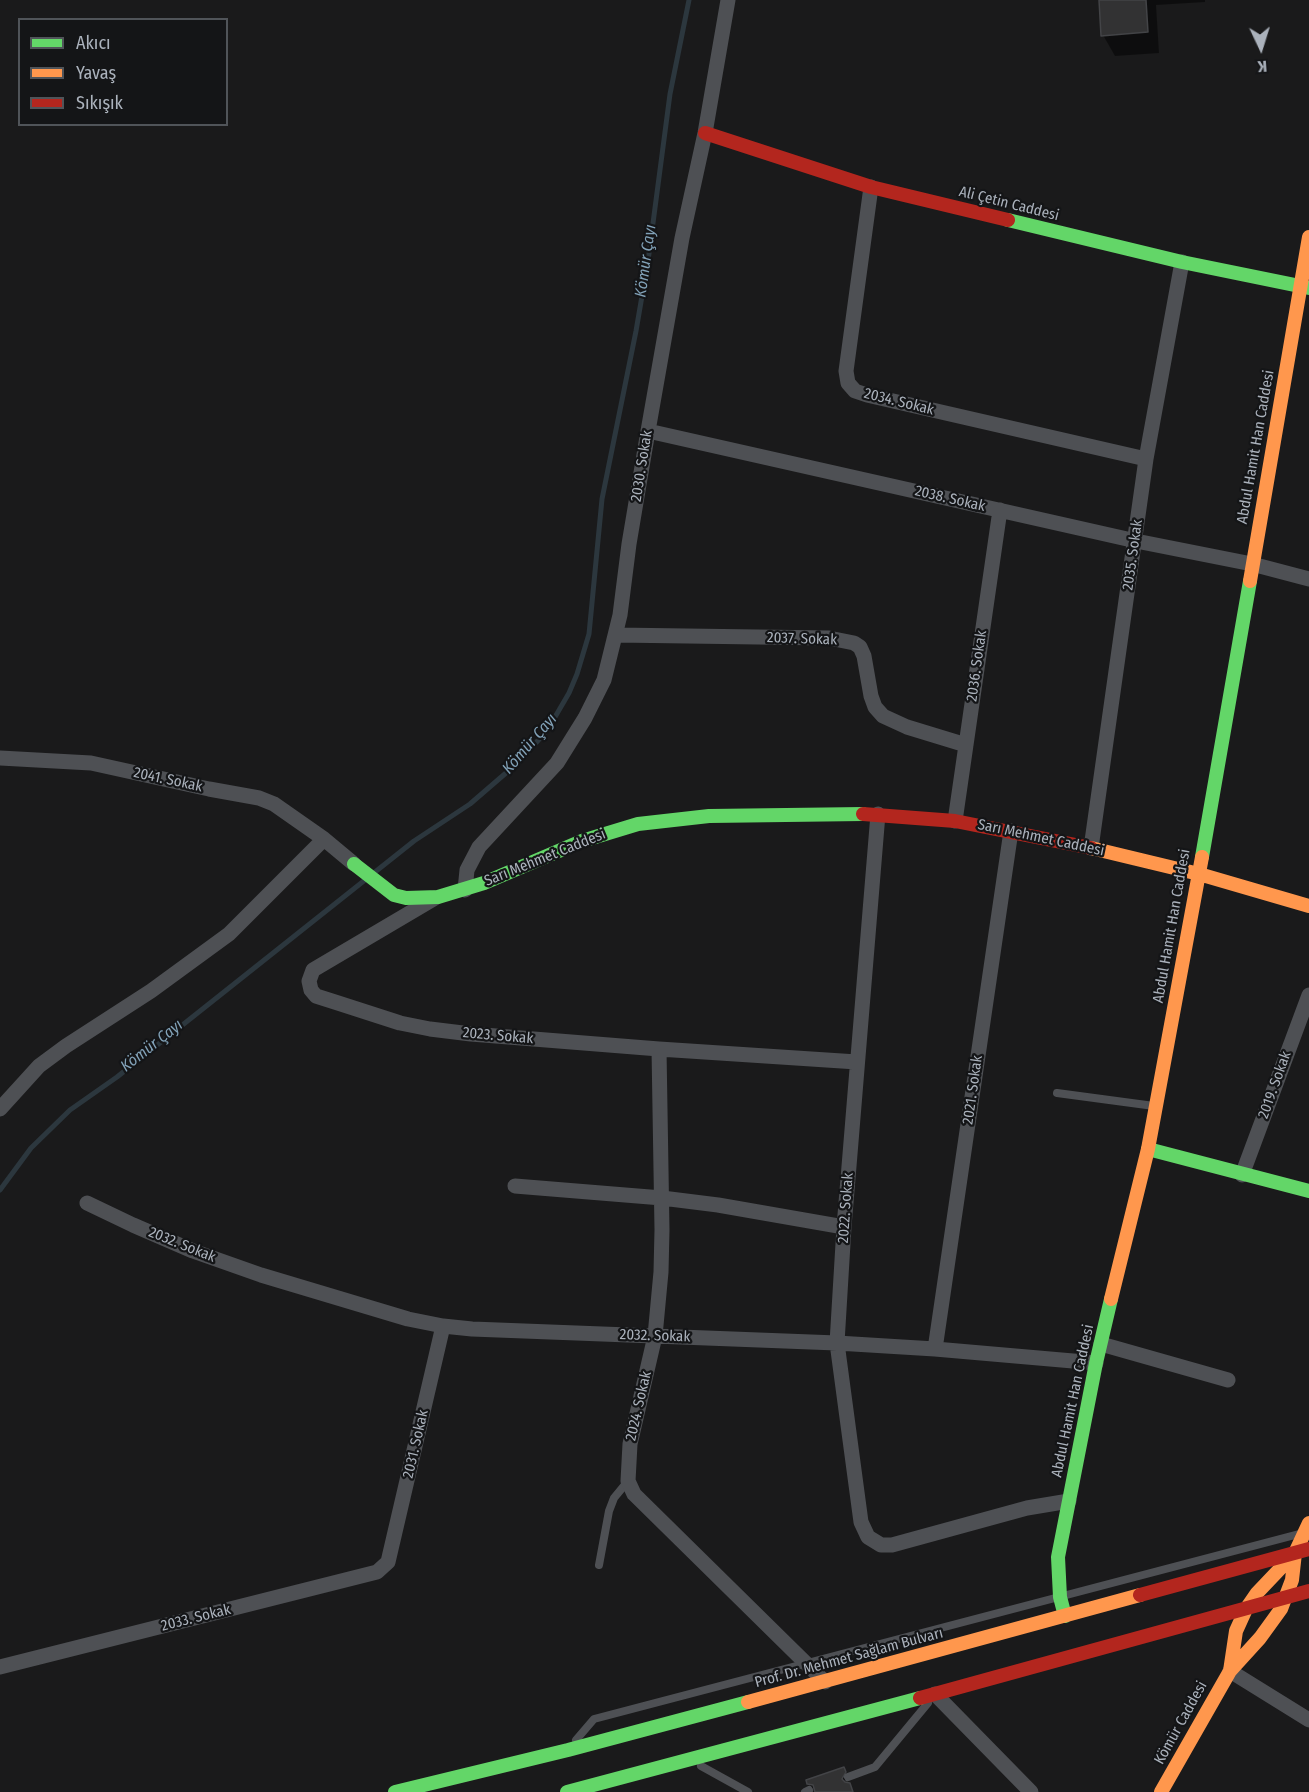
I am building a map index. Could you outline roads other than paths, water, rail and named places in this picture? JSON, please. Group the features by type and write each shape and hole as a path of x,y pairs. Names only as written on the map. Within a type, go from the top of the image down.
{"main road":[{"name":"Ali Çetin Caddesi","path":"705,133 871,187 1182,262 1305,287"},
{"name":"Abdul Hamit Han Caddesi","path":"1065,1616 1060,1597 1058,1557 1096,1363 1148,1149 1199,874 1252,564 1305,287 1309,237"},
{"name":"Sarı Mehmet Caddesi","path":"354,864 394,895 406,898 438,897 465,890 582,840 638,824 709,816 878,814 955,821 1091,848 1199,874 1309,906"},
{"path":"1148,1149 1309,1191"},
{"path":"1230,1671 1236,1631 1246,1609 1257,1593 1295,1552 1308,1529"},
{"name":"Prof. Dr. Mehmet Sağlam Bulvarı","path":"396,1792 568,1750 825,1682 1309,1549"},
{"path":"1230,1671 1260,1638 1287,1597 1292,1580 1295,1552"},
{"path":"567,1792 1309,1591"},
{"name":"Kömür Caddesi","path":"1161,1792 1230,1671"}],"street":[{"name":"2030. Sokak","path":"465,890 467,870 479,847 557,764 585,718 604,680 616,635 648,431 682,238 705,133 728,0"},
{"name":"2034. Sokak","path":"871,187 846,371 848,383 855,391 1146,459"},
{"name":"2035. Sokak","path":"1091,848 1146,459 1182,262"},
{"name":"2038. Sokak","path":"648,431 1136,541 1252,564 1309,579"},
{"name":"2036. Sokak","path":"955,821 1000,510"},
{"name":"2037. Sokak","path":"616,635 830,638 854,643 860,647 864,656 871,696 875,707 883,716 907,727 966,745"},
{"name":"2041. Sokak","path":"0,758 91,763 259,798 274,804 324,839"},
{"name":"2022. Sokak","path":"837,1343 844,1227 878,814"},
{"name":"2021. Sokak","path":"935,1349 1011,831"},
{"name":"Sarı Mehmet Caddesi","path":"324,839 354,864"},
{"path":"0,1110 39,1066 57,1052 151,991 229,934 324,839"},
{"name":"2023. Sokak","path":"438,897 312,970 309,981 311,990 316,996 400,1023 430,1029 659,1049 857,1062"},
{"name":"2019. Sokak","path":"1242,1175 1309,995"},
{"name":"2024. Sokak","path":"628,1481 627,1466 630,1444 655,1336 661,1272 659,1049"},
{"path":"515,1186 662,1198 718,1205 844,1227"},
{"name":"2032. Sokak","path":"87,1203 193,1251 261,1275 443,1326 837,1343"},
{"name":"2031. Sokak","path":"388,1562 443,1326"},
{"path":"1069,1501 1027,1509 892,1545 881,1545 871,1540 861,1522 837,1343 1096,1363"},
{"path":"1101,1344 1228,1380"},
{"path":"628,1481 634,1494 825,1682"},
{"name":"2033. Sokak","path":"0,1667 377,1572 388,1562"},
{"path":"1230,1671 1309,1720"},
{"path":"935,1694 1031,1792"}],"lane":[{"path":"1057,1093 1156,1106"},
{"path":"599,1564 609,1512 614,1498 628,1481"},
{"path":"568,1750 594,1719 809,1664 1308,1529"},
{"path":"848,1777 875,1767 935,1694"},
{"path":"692,1760 748,1792"}],"waterway":[{"name":"Kömür Çayı","path":"375,872 414,841 470,804 521,760 548,729 577,674 589,634 602,499 636,331 648,261 670,94 689,0"},
{"name":"Kömür Çayı","path":"0,1190 31,1148 70,1110 117,1077 365,880"}]}
